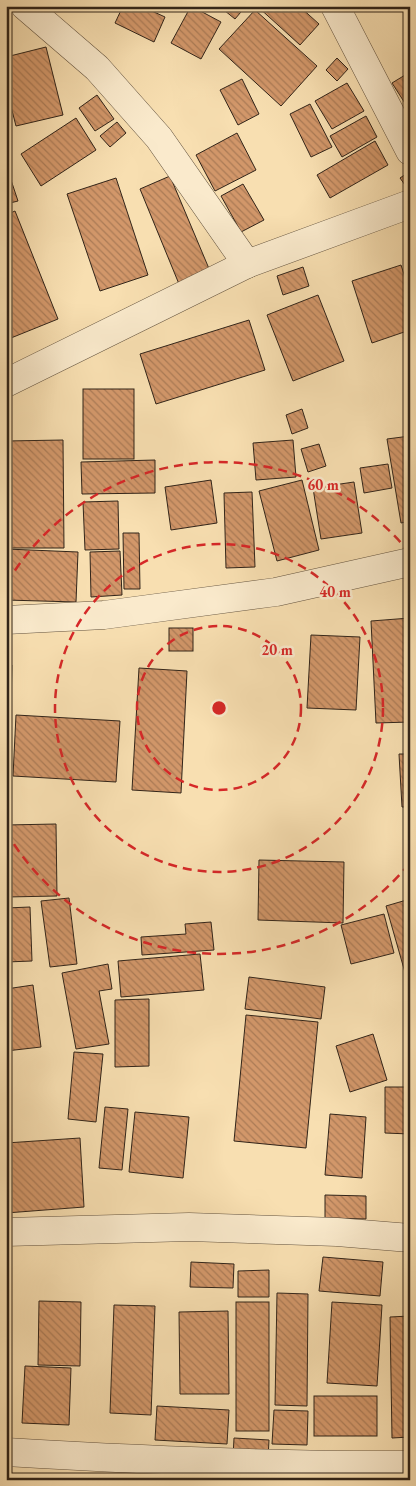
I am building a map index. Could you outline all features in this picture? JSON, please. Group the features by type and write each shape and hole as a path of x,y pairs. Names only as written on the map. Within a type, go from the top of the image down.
{"street":[{"path":"26,6 97,68 159,138 247,264"},
{"path":"335,6 410,151"},
{"path":"6,384 247,264 410,204"},
{"path":"6,620 104,615 276,592 410,562"},
{"path":"6,1232 189,1228 337,1232 410,1238"},
{"path":"6,1452 310,1466 410,1465"}],"building":[{"path":"123,6 141,6 165,17 154,42 115,23"},
{"path":"191,6 221,22 201,59 171,43"},
{"path":"219,6 246,6 235,19"},
{"path":"257,6 299,6 319,24 300,45"},
{"path":"255,10 317,66 281,106 219,49"},
{"path":"46,47 63,115 16,126 6,87 6,57"},
{"path":"337,58 348,69 337,81 326,70"},
{"path":"410,72 410,111 392,83"},
{"path":"242,79 259,114 238,125 220,90"},
{"path":"347,83 364,111 332,129 315,101"},
{"path":"97,95 114,119 95,131 79,108"},
{"path":"310,104 332,147 311,157 290,114"},
{"path":"366,116 377,137 342,157 330,136"},
{"path":"76,118 96,150 41,186 21,154"},
{"path":"117,122 126,133 110,147 100,136"},
{"path":"237,133 256,170 215,191 196,155"},
{"path":"375,141 388,165 330,198 317,175"},
{"path":"409,172 410,174 410,192 400,178"},
{"path":"9,174 18,201 6,204 6,175"},
{"path":"170,176 210,271 179,284 140,189"},
{"path":"116,178 148,275 100,291 67,194"},
{"path":"243,184 264,220 241,232 221,196"},
{"path":"15,211 58,319 6,340 6,215"},
{"path":"401,265 410,293 410,330 372,343 352,281"},
{"path":"303,267 309,286 283,295 277,276"},
{"path":"318,295 344,361 293,381 267,315"},
{"path":"249,320 265,370 156,404 140,354"},
{"path":"83,389 134,389 134,459 83,459"},
{"path":"302,409 308,428 292,434 286,415"},
{"path":"410,436 410,521 401,523 387,439"},
{"path":"63,440 64,548 6,548 6,441"},
{"path":"293,440 296,477 256,480 253,443"},
{"path":"319,444 326,466 308,472 301,449"},
{"path":"155,460 155,493 82,494 81,462"},
{"path":"388,464 392,488 364,493 360,468"},
{"path":"211,480 217,523 171,530 165,487"},
{"path":"302,480 319,550 277,561 259,491"},
{"path":"354,482 362,533 321,539 313,488"},
{"path":"252,492 255,567 226,568 224,493"},
{"path":"118,501 119,549 85,550 83,502"},
{"path":"123,533 139,533 140,589 124,589"},
{"path":"6,549 78,552 76,602 6,600"},
{"path":"120,551 122,595 91,597 90,552"},
{"path":"410,618 410,722 376,723 371,621"},
{"path":"169,628 193,628 193,651 169,651"},
{"path":"311,635 360,637 356,710 307,708"},
{"path":"6,665 12,665 9,774 6,774"},
{"path":"139,668 187,671 181,793 132,790"},
{"path":"16,715 120,721 116,782 13,776"},
{"path":"399,754 410,754 410,807 402,807"},
{"path":"56,824 57,896 6,897 6,825"},
{"path":"259,860 344,862 343,923 258,920"},
{"path":"69,898 77,964 50,967 41,901"},
{"path":"410,899 410,990 386,906"},
{"path":"30,907 32,961 6,962 6,908"},
{"path":"384,914 394,953 351,964 341,925"},
{"path":"211,922 214,950 142,955 141,937 186,934 185,924"},
{"path":"200,954 204,990 121,997 118,961"},
{"path":"108,964 112,989 99,991 109,1044 76,1049 62,973"},
{"path":"249,977 325,987 321,1019 245,1009"},
{"path":"33,985 41,1047 6,1051 6,989"},
{"path":"149,999 149,1066 115,1067 115,1000"},
{"path":"246,1015 318,1022 306,1148 234,1141"},
{"path":"373,1034 387,1080 350,1092 336,1046"},
{"path":"74,1052 103,1054 96,1122 68,1119"},
{"path":"385,1087 410,1087 410,1134 385,1133"},
{"path":"105,1107 128,1109 122,1170 99,1168"},
{"path":"135,1112 189,1117 183,1178 129,1172"},
{"path":"330,1114 366,1117 362,1178 325,1175"},
{"path":"80,1138 84,1207 6,1213 6,1143"},
{"path":"325,1195 366,1196 366,1219 325,1218"},
{"path":"323,1257 383,1262 380,1296 319,1291"},
{"path":"191,1262 234,1264 233,1288 190,1287"},
{"path":"269,1270 269,1297 238,1297 238,1271"},
{"path":"405,1272 410,1273 410,1287 405,1287"},
{"path":"277,1293 308,1294 307,1406 275,1405"},
{"path":"39,1301 81,1302 80,1366 38,1365"},
{"path":"236,1302 269,1302 269,1431 236,1431"},
{"path":"332,1302 382,1305 377,1386 327,1383"},
{"path":"114,1305 155,1306 151,1415 110,1413"},
{"path":"228,1311 229,1394 180,1394 179,1312"},
{"path":"410,1316 410,1437 392,1438 390,1317"},
{"path":"25,1366 71,1368 69,1425 22,1423"},
{"path":"314,1396 377,1396 377,1436 314,1436"},
{"path":"157,1406 229,1410 227,1444 155,1440"},
{"path":"274,1410 308,1411 307,1445 272,1444"},
{"path":"234,1438 269,1440 268,1459 233,1457"}]}
